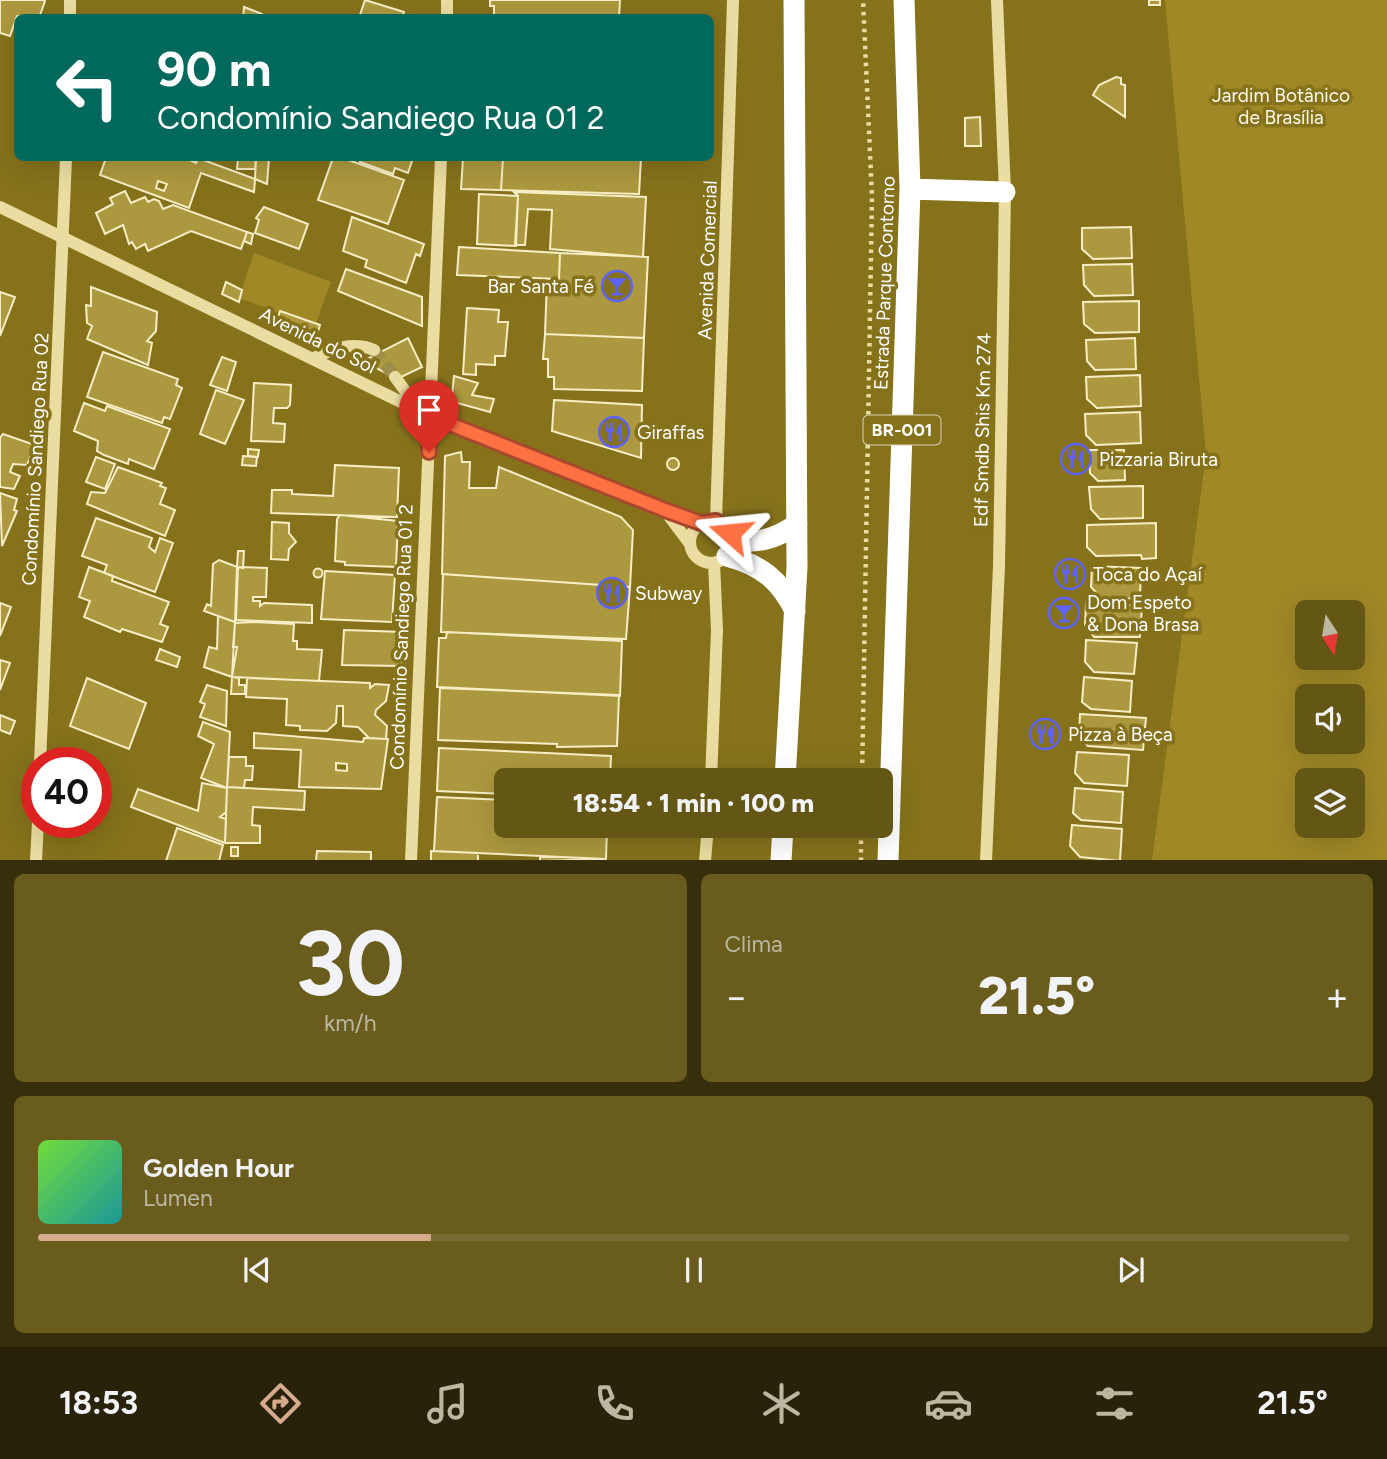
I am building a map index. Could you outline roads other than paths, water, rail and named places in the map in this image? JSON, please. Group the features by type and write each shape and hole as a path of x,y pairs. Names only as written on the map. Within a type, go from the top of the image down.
{"highway":[{"path":"786,768 795,613 797,524 794,0"},
{"name":"Estrada Parque Contorno","path":"888,860 910,189 904,0"},
{"path":"910,189 1005,192"},
{"path":"724,553 777,537 797,524"},
{"path":"724,553 750,562 774,578 795,613"},
{"path":"780,860 782,838"}],"street":[{"name":"Avenida Comercial","path":"716,521 733,0"},
{"name":"Edf Smdb Shis Km 274","path":"986,860 999,566 1005,192 998,0"},
{"name":"Condomínio Sandiego Rua 02","path":"41,747 66,161"},
{"name":"Condomínio Sandiego Rua 01 2","path":"411,860 424,413 441,161"},
{"name":"Avenida do Sol","path":"0,207 424,413 701,523"},
{"path":"312,359 326,352 362,345 374,351"},
{"path":"395,377 424,413"},
{"path":"665,510 701,560 724,553"},
{"path":"690,544 693,532 701,523 716,521 727,528 717,630 711,768"},
{"path":"36,860 37,838"},
{"path":"705,860 707,838"}],"tunnel":[{"path":"374,350 395,377"}],"place":[{"name":"Bar Santa Fé","path":"617,286"},
{"name":"Giraffas","path":"614,432"},
{"name":"Pizzaria Biruta","path":"1076,459"},
{"name":"Toca do Açaí","path":"1070,574"},
{"name":"Subway","path":"612,593"},
{"name":"Dom Espeto & Dona Brasa","path":"1064,613"},
{"name":"Pizza à Beça","path":"1045,734"}],"park label":[{"name":"Jardim Botânico de Brasília","path":"1281,106"}]}
